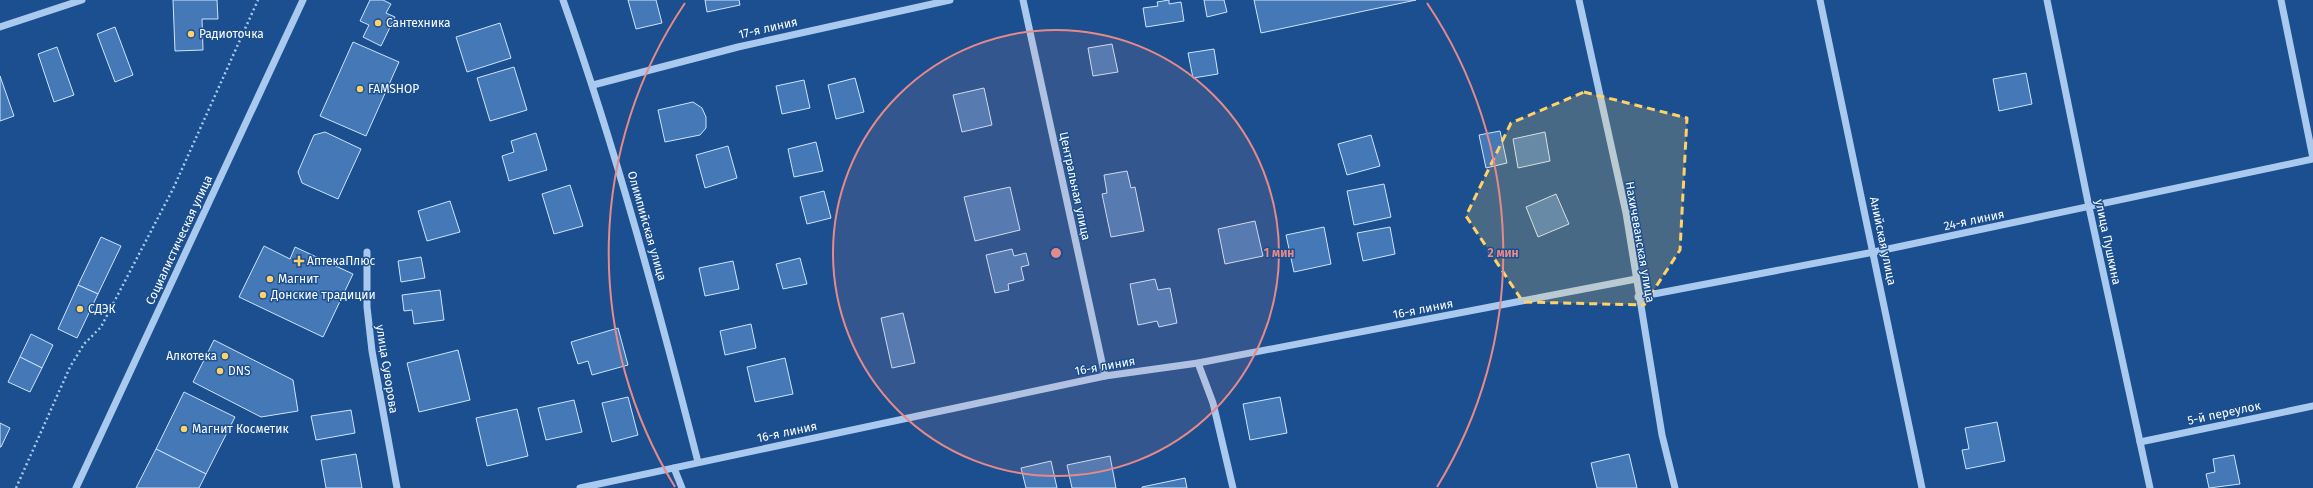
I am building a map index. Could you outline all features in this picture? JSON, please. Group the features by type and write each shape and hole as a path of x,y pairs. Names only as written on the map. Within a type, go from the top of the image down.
{"street":[{"path":"0,27 82,0"},
{"name":"Социалистическая улица","path":"76,488 303,0"},
{"name":"Олимпийская улица","path":"562,0 593,85 633,216 698,462"},
{"name":"17-я линия","path":"593,85 738,46 950,0"},
{"name":"Центральная улица","path":"1023,0 1105,376"},
{"name":"Нахичеванская улица","path":"1579,0 1626,213 1638,297 1662,436 1675,488"},
{"name":"Анийская улица","path":"1820,0 1874,252 1922,488"},
{"name":"улица Пушкина","path":"2047,0 2089,207 2150,488"},
{"path":"2280,0 2313,159"},
{"name":"24-я линия","path":"1638,297 1874,252 2313,159"},
{"name":"улица Суворова","path":"367,252 367,307 372,351 397,488"},
{"name":"16-я линия","path":"580,488 1105,376 1198,363 1636,279"},
{"path":"1198,363 1213,403 1233,488"},
{"name":"5-й переулок","path":"2140,442 2313,406"},
{"path":"674,468 682,488"}],"path":[{"path":"16,488 70,367 84,344 101,327 173,189 258,0"}],"highlighted area":[{"path":"1584,92 1687,118 1680,250 1644,305 1523,302 1466,216 1511,123"}],"building":[{"path":"173,0 217,0 218,19 202,19 203,50 175,51"},
{"name":"Сантехника","path":"370,0 383,0 391,4 386,13 395,17 381,46 363,37 369,25 360,21"},
{"path":"628,0 656,0 662,23 636,29"},
{"path":"705,0 739,0 740,5 707,12"},
{"path":"1169,0 1169,4 1181,2 1184,21 1146,27 1143,8 1158,6 1157,2"},
{"path":"1204,0 1224,0 1227,12 1207,17"},
{"path":"1254,0 1416,0 1261,33"},
{"path":"500,23 511,58 467,72 456,37"},
{"path":"115,27 133,75 115,82 97,34"},
{"name":"FAMSHOP","path":"353,42 399,62 366,136 320,116"},
{"path":"1112,44 1118,72 1093,76 1088,48"},
{"path":"57,47 74,95 54,102 38,54"},
{"path":"1214,49 1218,74 1193,78 1188,53"},
{"path":"514,67 527,110 490,121 477,78"},
{"path":"2026,73 2032,104 1999,111 1993,79"},
{"path":"0,76 14,116 0,121"},
{"path":"855,78 864,112 836,119 828,85"},
{"path":"804,80 810,108 782,114 776,86"},
{"path":"984,88 992,125 962,132 953,95"},
{"path":"693,102 702,108 706,117 706,128 700,135 665,142 658,110"},
{"path":"1500,131 1507,163 1486,168 1479,135"},
{"path":"325,132 361,149 338,199 302,183 298,172 314,135"},
{"path":"1545,132 1550,161 1518,168 1513,139"},
{"path":"536,133 547,170 509,181 502,156 514,152 511,141"},
{"path":"1371,135 1380,166 1347,175 1338,144"},
{"path":"816,142 823,171 794,177 788,149"},
{"path":"728,146 737,178 705,188 696,155"},
{"path":"1127,171 1131,188 1135,187 1144,231 1111,237 1102,194 1107,193 1104,175"},
{"path":"1384,184 1391,217 1354,225 1347,191"},
{"path":"570,185 583,226 554,234 542,194"},
{"path":"1010,187 1020,230 975,241 964,197"},
{"path":"824,191 831,218 807,224 800,197"},
{"path":"1556,194 1569,224 1538,237 1526,207"},
{"path":"450,201 460,232 427,241 418,211"},
{"path":"1255,221 1263,256 1225,264 1218,229"},
{"path":"1324,227 1331,264 1294,272 1286,235"},
{"path":"1390,227 1395,254 1363,261 1357,233"},
{"path":"101,237 121,246 98,294 78,285"},
{"path":"264,246 290,259 295,247 353,274 323,337 239,297"},
{"path":"1012,249 1014,256 1026,253 1029,265 1021,267 1024,280 1008,284 1009,290 995,293 986,255"},
{"path":"421,257 425,278 401,282 398,261"},
{"path":"800,258 807,284 783,289 776,264"},
{"path":"733,261 739,289 705,296 699,268"},
{"path":"1155,279 1158,290 1170,288 1177,323 1159,327 1157,321 1138,325 1130,284"},
{"path":"78,285 98,294 77,338 58,329"},
{"path":"440,290 444,320 414,324 412,310 404,311 402,295"},
{"path":"903,313 915,363 892,368 881,318"},
{"path":"751,324 756,348 725,355 720,331"},
{"path":"618,328 628,365 592,375 588,361 578,364 571,342"},
{"path":"31,334 53,345 42,368 20,357"},
{"path":"214,340 293,380 298,411 261,417 193,382"},
{"path":"458,350 470,400 419,412 407,363"},
{"path":"20,357 42,368 30,392 8,382"},
{"path":"785,358 793,394 755,402 747,367"},
{"path":"184,392 235,417 206,474 156,449"},
{"path":"628,397 638,435 612,442 602,403"},
{"path":"1280,397 1287,433 1250,440 1243,404"},
{"path":"574,400 582,432 546,440 538,408"},
{"path":"517,409 528,456 487,466 476,418"},
{"path":"351,410 355,433 316,440 311,416"},
{"path":"1997,422 2005,461 1966,469 1962,450 1969,449 1965,428"},
{"path":"0,423 10,428 1,447 0,447"},
{"path":"156,449 206,474 199,488 136,488"},
{"path":"356,454 362,488 326,488 321,460"},
{"path":"1629,454 1637,488 1597,488 1591,463"},
{"path":"2234,455 2240,484 2209,488 2206,474 2215,472 2213,459"},
{"path":"1110,456 1116,488 1072,488 1067,465"},
{"path":"1051,461 1057,488 1026,488 1021,468"},
{"path":"1185,478 1187,488 1142,488 1142,487"}],"place":[{"name":"Сантехника","path":"378,23"},
{"name":"Радиоточка","path":"191,34"},
{"name":"FAMSHOP","path":"360,89"},
{"name":"АптекаПлюс","path":"299,261"},
{"name":"Магнит","path":"270,279"},
{"name":"Донские традиции","path":"263,295"},
{"name":"СДЭК","path":"80,309"},
{"name":"Алкотека","path":"225,356"},
{"name":"DNS","path":"220,371"},
{"name":"Магнит Косметик","path":"184,429"}]}
